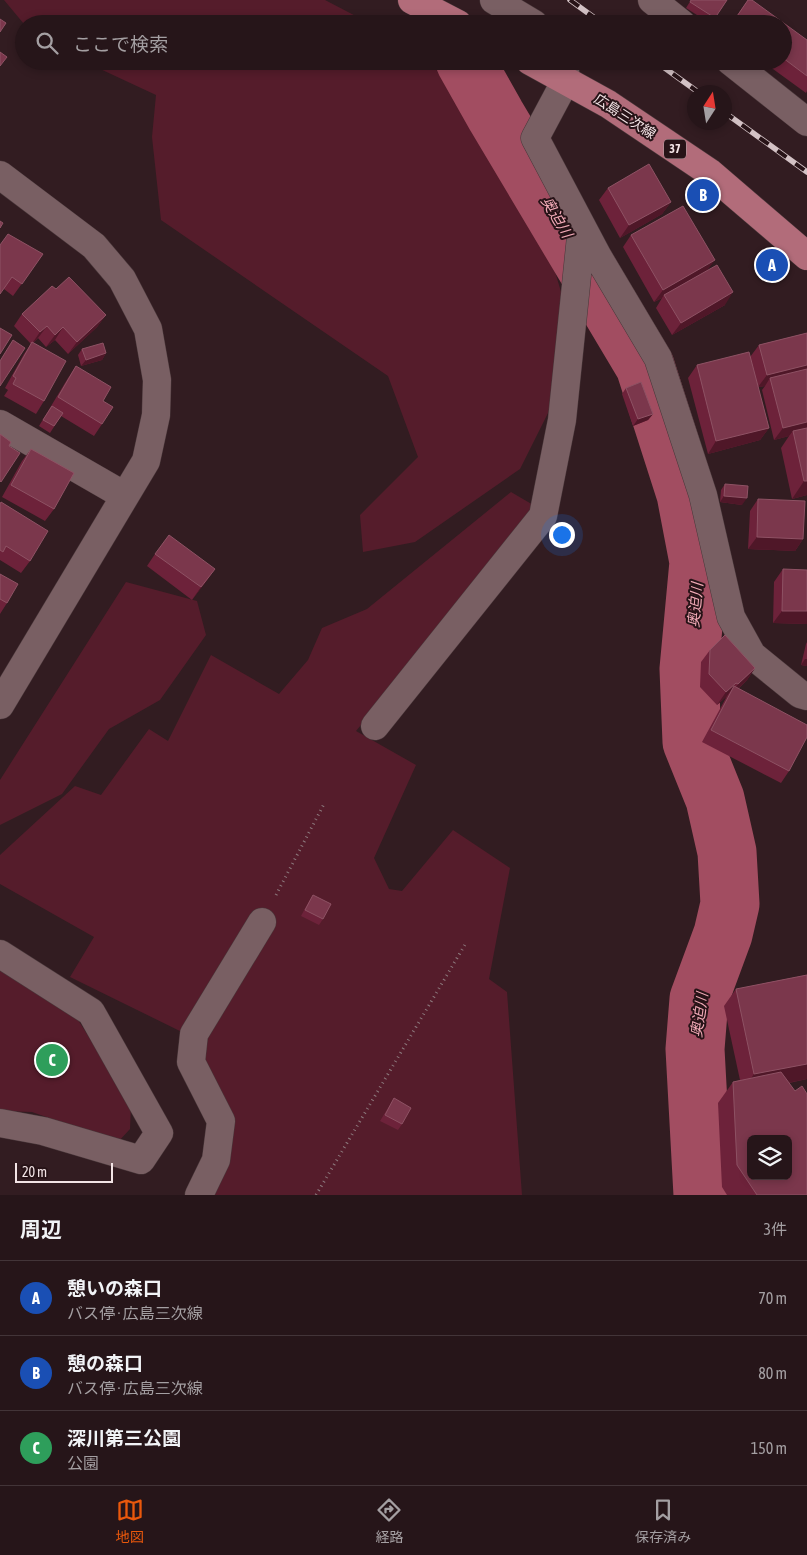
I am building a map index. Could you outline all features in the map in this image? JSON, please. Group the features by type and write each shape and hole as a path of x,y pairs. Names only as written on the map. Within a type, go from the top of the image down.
{"main road":[{"path":"412,0 441,15"},
{"name":"広島三次線","path":"565,71 608,104 709,172 807,256"}],"street":[{"path":"494,0 519,15"},
{"path":"652,0 671,15"},
{"path":"741,70 807,122"},
{"path":"565,71 535,138 582,227 658,358 703,495 731,617 752,656 800,694 807,696"},
{"path":"0,175 94,246 122,279 148,329 157,380 156,415 146,462 0,705"},
{"path":"375,726 543,516 562,420 582,227"},
{"path":"0,424 125,496"},
{"path":"199,1195 216,1160 221,1121 191,1062 194,1034 262,922"},
{"path":"0,954 91,1012 159,1133 141,1160 43,1131 0,1122"}],"path":[{"path":"262,922 324,804"},
{"path":"316,1195 466,943"}],"shaded area":[{"path":"4,0 325,0 354,15 16,15"},
{"path":"102,70 436,70 462,90 545,238 570,322 556,397 520,469 415,542 363,552 360,515 418,457 388,376 161,220 152,137 156,95"},
{"path":"511,492 540,509 356,731 416,765 374,858 389,889 402,891 453,830 510,868 489,979 507,992 522,1195 192,1195 208,1167 208,1122 186,1034 70,977 94,937 0,884 0,855 75,786 101,795 149,729 168,741 211,655 279,694 308,660 322,628 367,609"},
{"path":"126,582 197,601 206,635 160,700 109,729 62,794 0,825 0,780"},
{"path":"0,966 75,1015 131,1104 130,1129 118,1142 32,1112 0,1111"}],"building":[{"path":"691,0 727,0 717,15 710,15 690,2"},
{"path":"748,0 752,0 773,15 738,15"},
{"path":"0,19 6,23 0,32"},
{"path":"792,29 807,40 807,76 792,65"},
{"path":"0,52 7,57 0,66"},
{"path":"649,164 671,202 629,225 608,188"},
{"path":"683,206 715,260 663,290 631,235"},
{"path":"8,234 43,254 22,284 12,277 0,294 0,245"},
{"path":"717,265 733,292 681,323 664,295"},
{"path":"69,277 106,315 77,342 63,327 55,335 47,326 40,332 22,314 52,286 56,289"},
{"path":"0,328 12,335 0,354"},
{"path":"807,333 807,365 767,375 759,345"},
{"path":"13,340 25,348 0,386 0,361"},
{"path":"32,342 66,361 44,401 13,384 16,378 13,376"},
{"path":"103,343 106,353 86,360 82,349"},
{"path":"749,352 769,428 716,441 697,365"},
{"path":"76,366 111,387 103,401 113,407 102,424 58,397"},
{"path":"807,369 807,422 783,428 770,378"},
{"path":"641,382 653,414 638,419 626,388"},
{"path":"52,406 63,413 54,426 43,420"},
{"path":"807,428 807,481 804,481 793,431"},
{"path":"0,434 11,442 9,446 20,453 1,482 0,481"},
{"path":"31,449 74,473 54,509 11,485"},
{"path":"725,484 748,486 747,498 724,496"},
{"path":"758,499 805,501 803,539 757,537"},
{"path":"1,502 48,531 30,561 6,546 3,552 0,550"},
{"path":"169,535 215,569 201,587 155,554"},
{"path":"783,569 807,570 807,611 782,611"},
{"path":"0,574 18,584 7,603 0,599"},
{"path":"725,635 755,668 726,692 709,674 710,650"},
{"path":"734,686 807,725 807,737 789,771 711,730"},
{"path":"313,895 331,904 323,919 305,910"},
{"path":"807,975 807,1064 754,1074 736,989"},
{"path":"781,1072 795,1091 802,1086 807,1094 807,1195 757,1195 747,1180 737,1165 733,1082"},
{"path":"394,1098 411,1108 402,1124 385,1115"}],"waterway":[{"name":"奥迫川","path":"470,70 645,366 686,494 699,562 689,669 692,742 715,799 727,852 730,904 723,934 699,999 695,1049 703,1195"}],"railway":[{"path":"570,0 591,15"},
{"path":"667,70 688,85"},
{"path":"732,118 807,172"}],"place":[{"name":"憩の森口","path":"703,195"},
{"name":"憩いの森口","path":"772,265"},
{"name":"深川第三公園","path":"52,1060"}]}
